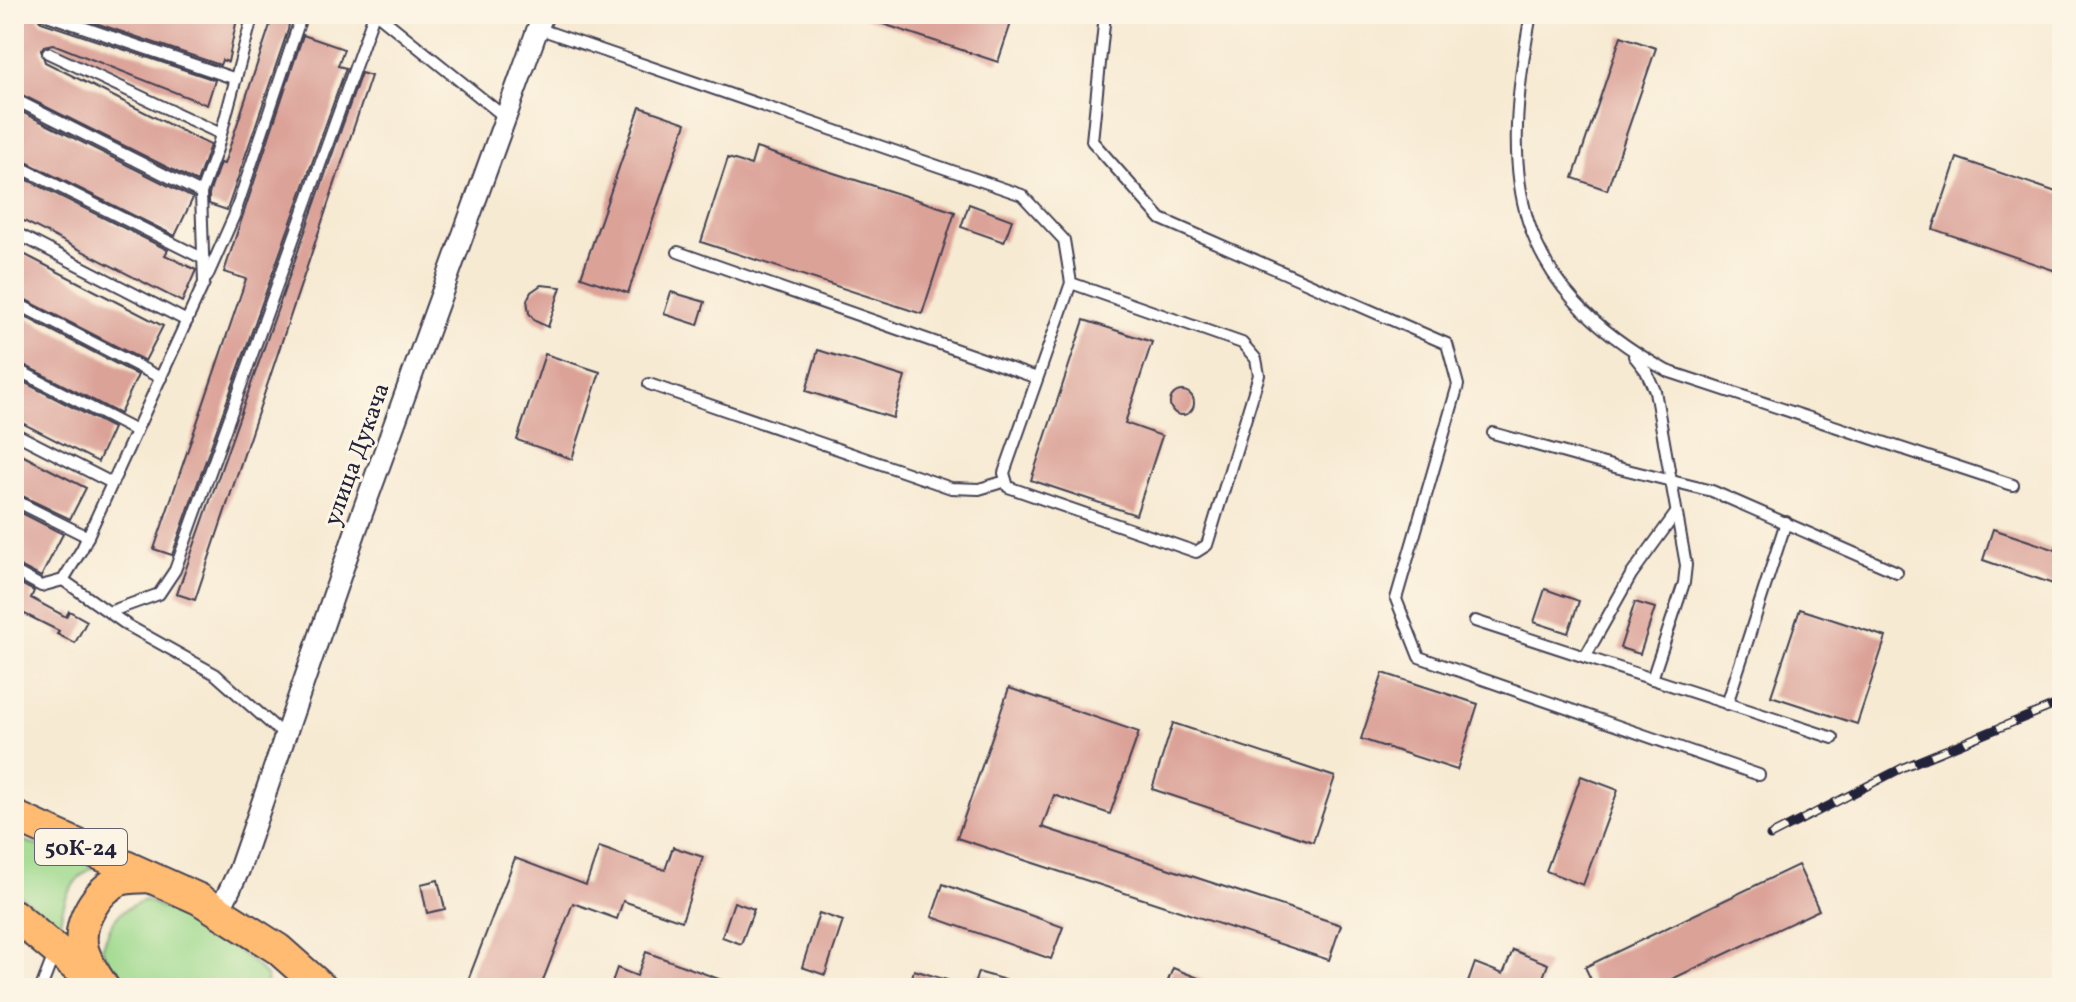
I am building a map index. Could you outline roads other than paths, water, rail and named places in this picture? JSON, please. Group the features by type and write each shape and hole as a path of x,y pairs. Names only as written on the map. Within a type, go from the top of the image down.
{"main road":[{"name":"50К-24","path":"14,816 199,899 278,949 322,988"},
{"path":"104,988 87,961 81,943 84,922 101,894 119,880 149,877"},
{"path":"14,915 104,988"},
{"path":"278,949 292,988"}],"street":[{"name":"улица Дукача","path":"219,912 239,870 356,530 540,21"}],"lane":[{"path":"44,14 236,79"},
{"path":"204,283 201,193 221,134 253,14"},
{"path":"14,571 41,586 63,580 88,537 234,216 302,14"},
{"path":"109,612 159,594 175,570 375,14 506,118"},
{"path":"1105,14 1092,141 1161,219 1447,344 1458,385 1396,599 1419,657 1759,775"},
{"path":"1531,14 1519,74 1517,174 1521,204 1531,235 1556,280 1597,324 1631,351 1667,371 2013,485"},
{"path":"540,21 1022,195 1064,240 1071,283 1004,473 1008,487 1196,552 1207,545 1259,375 1256,359 1242,343 1071,283"},
{"path":"48,53 221,134"},
{"path":"14,99 201,193"},
{"path":"14,164 204,259"},
{"path":"14,232 187,321"},
{"path":"678,252 1037,378"},
{"path":"14,302 161,378"},
{"path":"1631,351 1646,371 1655,391 1685,553 1685,573 1652,679"},
{"path":"14,368 136,431"},
{"path":"649,384 951,488 979,489 1006,481"},
{"path":"14,433 112,483"},
{"path":"1493,433 1712,491 1897,572"},
{"path":"14,500 88,537"},
{"path":"1585,657 1631,575 1676,513"},
{"path":"1727,704 1786,522"},
{"path":"63,580 109,612 215,674 286,737"},
{"path":"1475,621 1833,738"},
{"path":"41,988 55,950"}],"railway":[{"path":"1770,836 1904,767 2062,702"}]}
